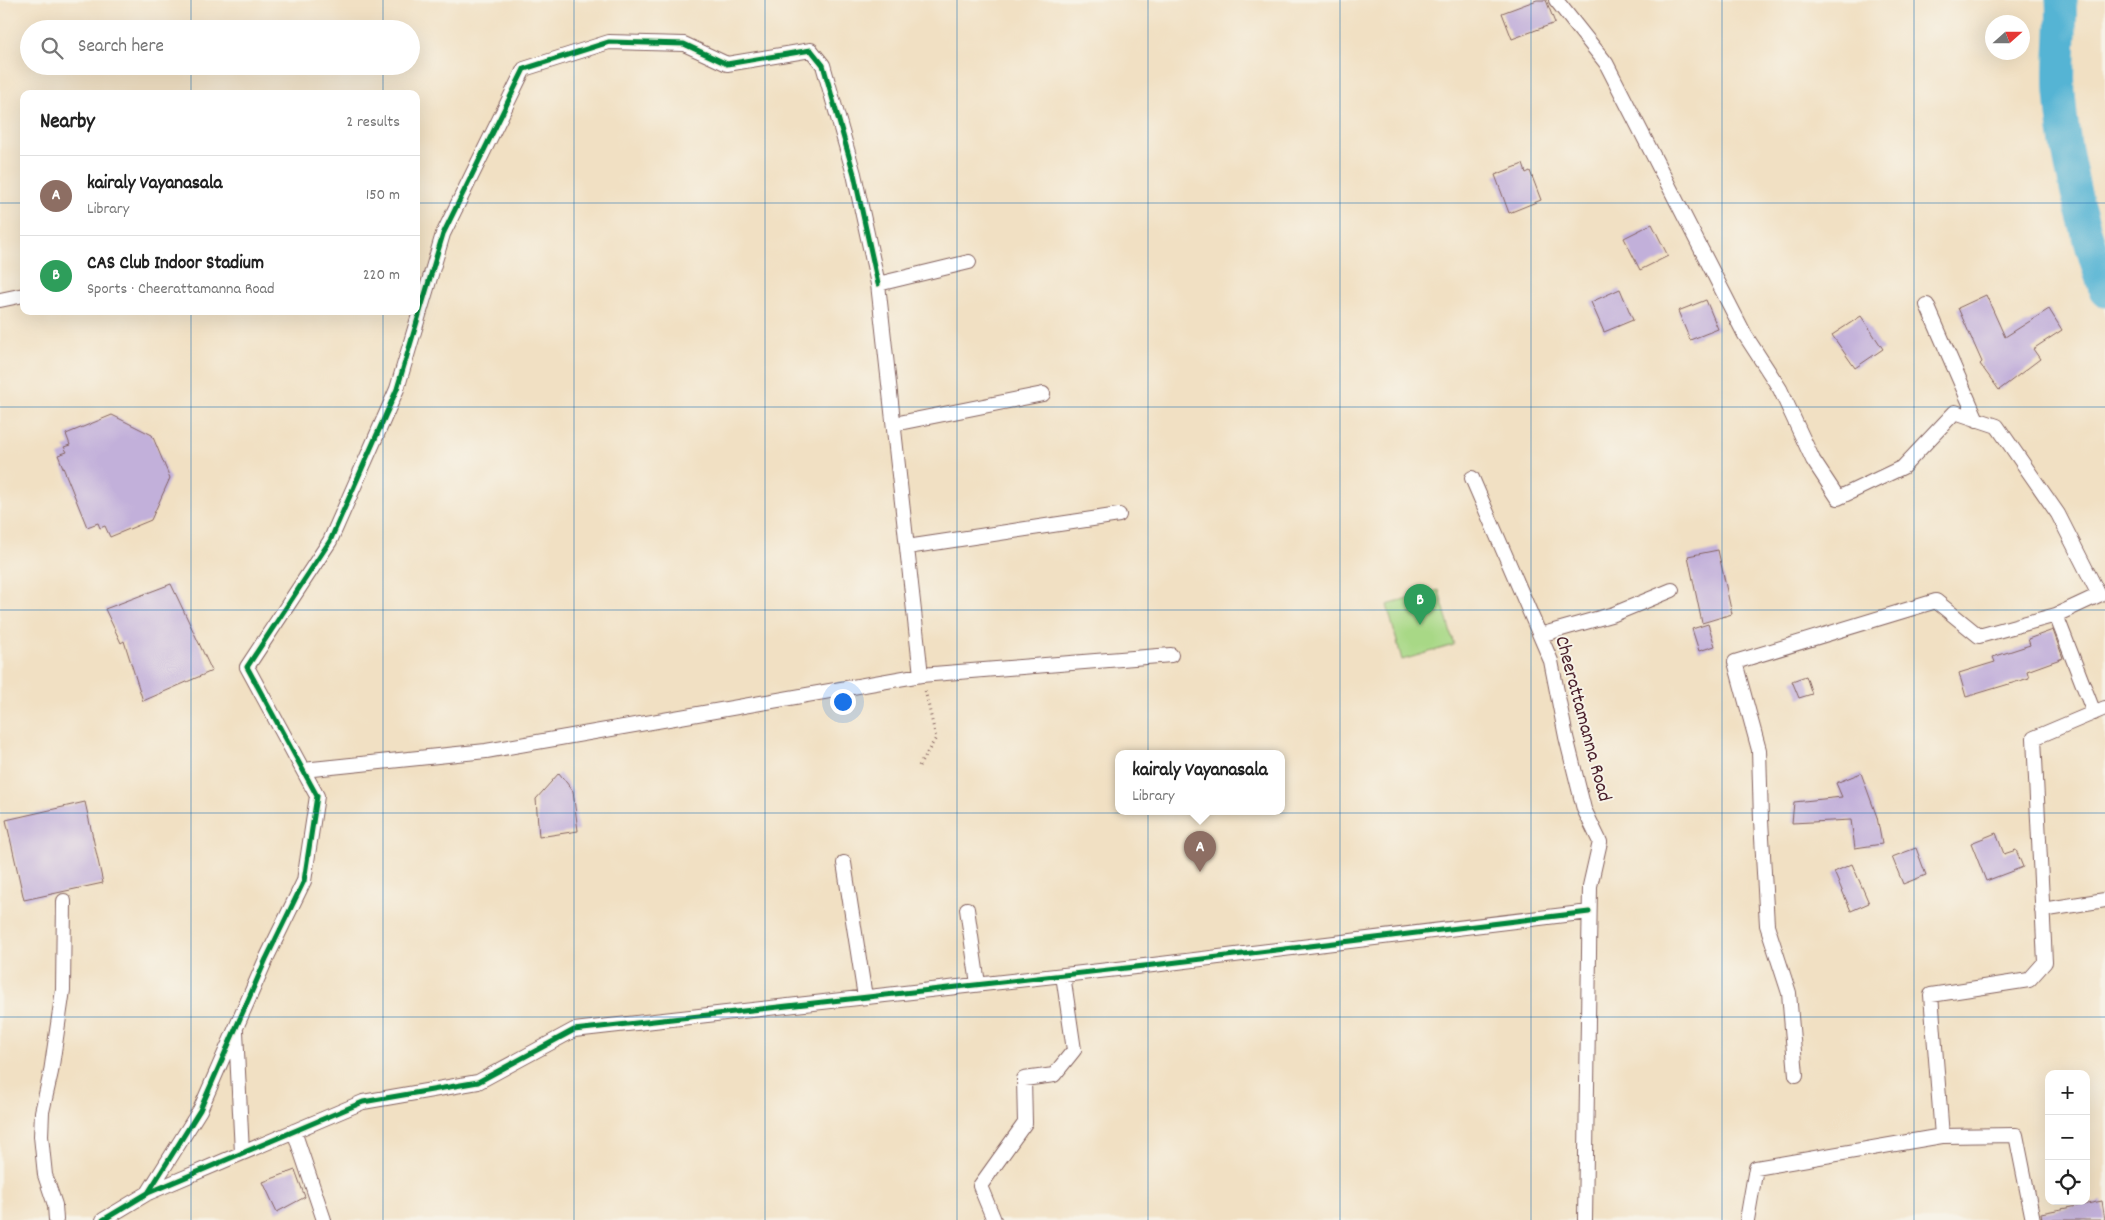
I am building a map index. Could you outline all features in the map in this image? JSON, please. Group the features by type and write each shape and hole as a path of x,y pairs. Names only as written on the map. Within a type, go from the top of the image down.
{"street":[{"path":"1556,0 1606,63 1745,336 1780,389 1813,460 1838,498 1903,467 1955,412 1997,426 2058,514 2098,595 2056,615 1979,636 1936,602 1815,640 1735,662 1759,750 1767,925 1789,993 1796,1075"},
{"path":"420,312 443,234 524,69 609,42 684,44 727,64 811,50 824,65 854,174 878,284 921,675"},
{"path":"878,284 969,262"},
{"path":"0,300 20,296"},
{"path":"1927,305 1977,420"},
{"path":"148,1192 200,1110 266,959 304,881 317,796 247,667 330,541 397,389 419,315"},
{"path":"894,424 1043,394"},
{"name":"Cheerattamanna Road","path":"1472,478 1551,661 1566,737 1584,809 1600,842 1590,886 1585,1220"},
{"path":"908,547 1119,514"},
{"path":"1540,635 1614,614 1672,590"},
{"path":"1942,1136 1931,996 2029,980 2045,962 2034,738 2099,711 2056,615"},
{"path":"303,770 486,751 921,675 1170,655"},
{"path":"844,863 865,997"},
{"path":"2042,910 2105,900"},
{"path":"56,1220 55,1205 45,1175 41,1136 42,1112 51,1072 63,990 64,901"},
{"path":"967,909 978,984"},
{"path":"103,1220 148,1192 363,1102 478,1082 574,1030 1063,975 1589,912"},
{"path":"994,1220 980,1186 1025,1123 1024,1079 1054,1075 1074,1050 1063,975"},
{"path":"236,1027 242,1153"},
{"path":"294,1131 324,1220"},
{"path":"1747,1220 1756,1168 1942,1136 2016,1135 2033,1220"}],"path":[{"path":"919,766 936,738 921,675"}],"green space":[{"path":"1439,590 1454,645 1402,660 1387,605"}],"building":[{"path":"1537,0 1546,0 1555,23 1512,39 1502,13"},
{"path":"1523,164 1526,173 1530,171 1541,200 1509,213 1495,175"},
{"path":"1652,224 1668,256 1640,270 1624,238"},
{"path":"1620,289 1633,320 1604,332 1591,302"},
{"path":"1986,295 2005,337 2049,309 2062,330 2033,349 2040,359 1999,390 1980,364 1982,362 1958,308"},
{"path":"1706,300 1718,329 1690,340 1678,311"},
{"path":"1861,316 1883,349 1855,368 1832,335"},
{"path":"112,415 152,435 170,478 151,520 110,537 105,526 100,528 98,523 87,527 58,455 67,452 64,447 70,445 66,434"},
{"path":"1718,550 1732,614 1702,623 1688,556"},
{"path":"171,584 212,671 143,701 124,641 121,643 105,609"},
{"path":"1708,624 1715,646 1699,651 1692,629"},
{"path":"2053,630 2063,658 2027,671 2029,678 1966,697 1959,673 1995,662 1993,657 2030,645 2028,639"},
{"path":"1806,676 1812,694 1799,698 1792,681"},
{"path":"559,773 573,791 578,831 539,837 536,799"},
{"path":"1861,773 1877,817 1882,844 1855,848 1851,820 1792,823 1794,802 1842,797 1836,783"},
{"path":"85,802 103,883 24,900 6,820"},
{"path":"1996,833 2004,854 2016,850 2023,867 1986,881 1971,843"},
{"path":"1916,848 1926,875 1903,884 1892,857"},
{"path":"1852,864 1869,903 1851,911 1834,872"},
{"path":"295,1170 305,1197 277,1212 263,1182"},
{"path":"2102,1201 2105,1220 2042,1220 2041,1213 2090,1205 2090,1203"}],"waterway":[{"path":"2061,0 2060,92 2062,117 2076,194 2105,292"}],"cycle path":[{"path":"420,312 443,234 524,69 609,42 684,44 727,64 811,50 823,65 854,174 878,284"},
{"path":"148,1193 200,1110 266,959 304,881 317,796 247,667 330,541 397,389 419,315"},
{"path":"103,1220 148,1193 363,1102 478,1082 574,1030 1153,965 1589,912"}],"place":[{"name":"CAS Club Indoor Stadium","path":"1420,625"},
{"name":"kairaly Vayanasala","path":"1200,872"}]}
